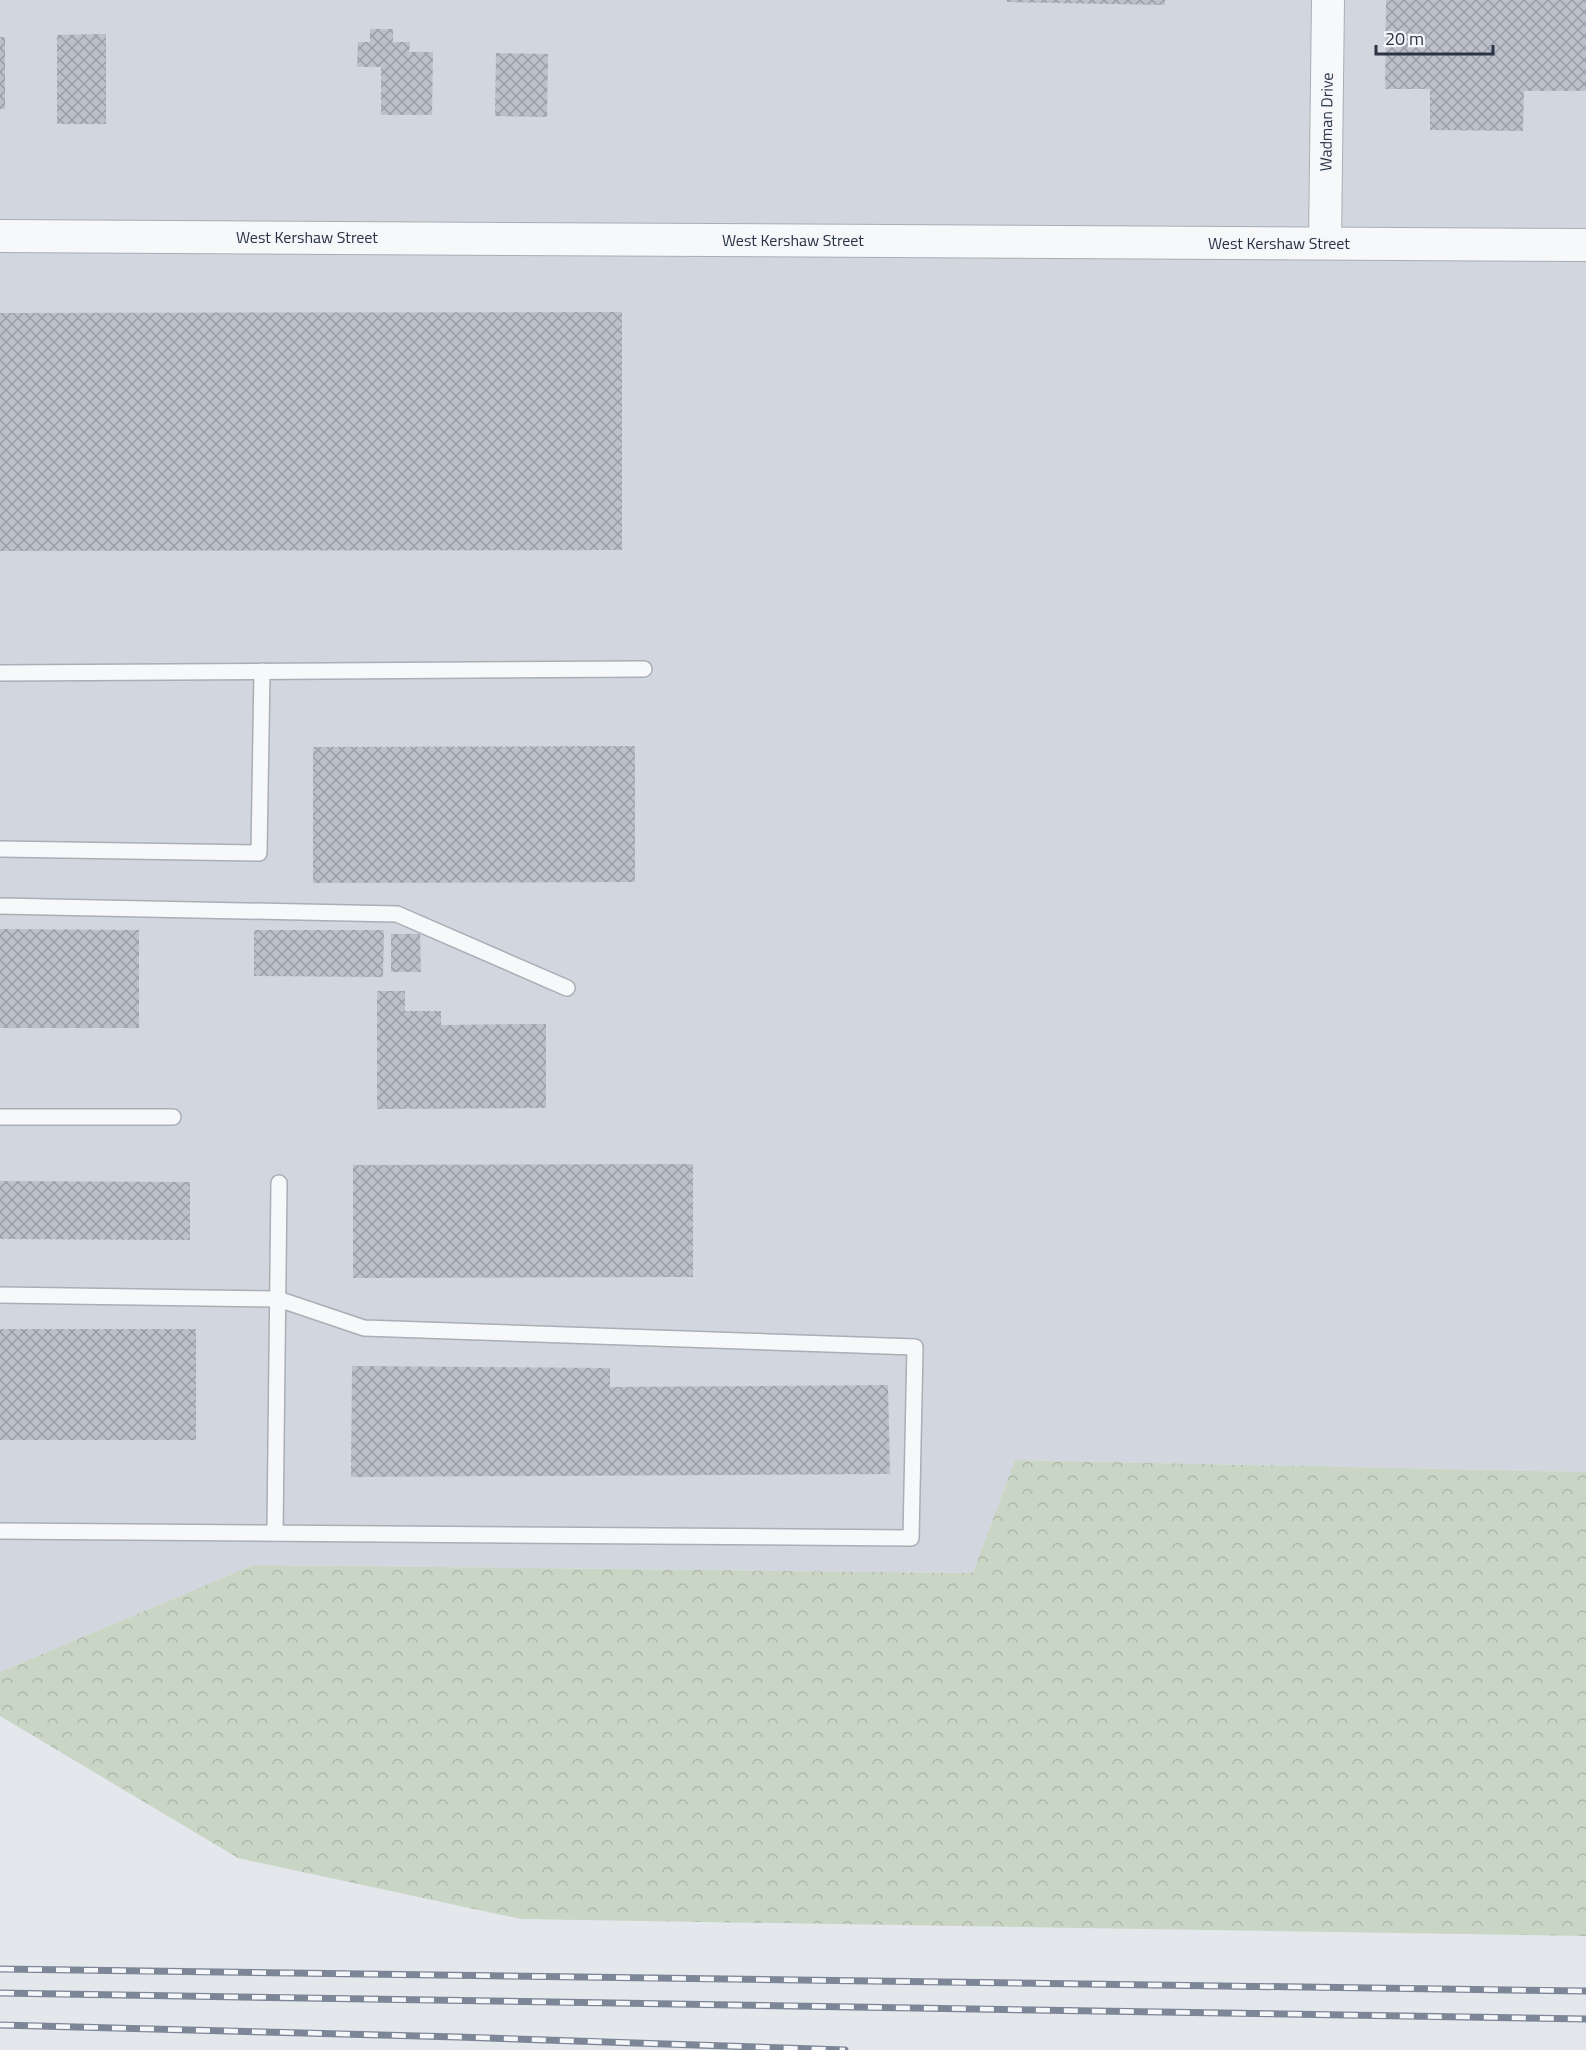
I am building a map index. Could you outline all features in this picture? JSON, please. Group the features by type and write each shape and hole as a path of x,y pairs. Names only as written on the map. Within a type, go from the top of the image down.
{"street":[{"name":"Wadman Drive","path":"1325,243 1328,0"},
{"name":"West Kershaw Street","path":"0,236 1586,245"}],"lane":[{"path":"0,673 644,669"},
{"path":"0,849 259,853 261,671"},
{"path":"0,906 397,914 567,988"},
{"path":"0,1116 173,1118"},
{"path":"275,1533 279,1183"},
{"path":"0,1295 278,1299 364,1328 915,1347 911,1538 0,1531"}],"shaded area":[{"path":"0,0 1586,0 1586,1472 1015,1460 973,1573 253,1565 0,1672"}],"green space":[{"path":"1015,1460 1586,1472 1586,1936 521,1919 238,1858 0,1716 0,1672 253,1565 973,1573"}],"building":[{"path":"1007,0 1165,0 1165,5 1007,2"},
{"path":"1386,0 1586,0 1586,91 1524,91 1523,131 1430,130 1430,89 1385,89"},
{"path":"370,29 393,29 393,42 410,42 409,52 433,52 432,115 381,115 381,67 357,67 358,42 370,42"},
{"path":"106,34 106,124 57,124 57,35"},
{"path":"0,37 5,37 5,109 0,109"},
{"path":"496,53 548,54 547,117 495,116"},
{"path":"622,312 622,550 0,551 0,313"},
{"path":"635,746 635,882 313,883 313,747"},
{"path":"0,929 139,930 139,1028 0,1028"},
{"path":"254,930 384,930 383,977 254,976"},
{"path":"391,934 420,934 421,972 391,972"},
{"path":"377,991 405,991 405,1011 441,1011 441,1025 546,1024 546,1108 377,1109"},
{"path":"693,1164 693,1277 353,1278 353,1165"},
{"path":"0,1181 190,1182 190,1240 0,1239"},
{"path":"0,1329 196,1329 196,1440 0,1440"},
{"path":"352,1366 610,1368 610,1387 888,1385 890,1474 351,1477"}],"railway":[{"path":"0,1969 1586,1991"},
{"path":"0,1993 1586,2019"},
{"path":"0,2025 845,2050"}]}
